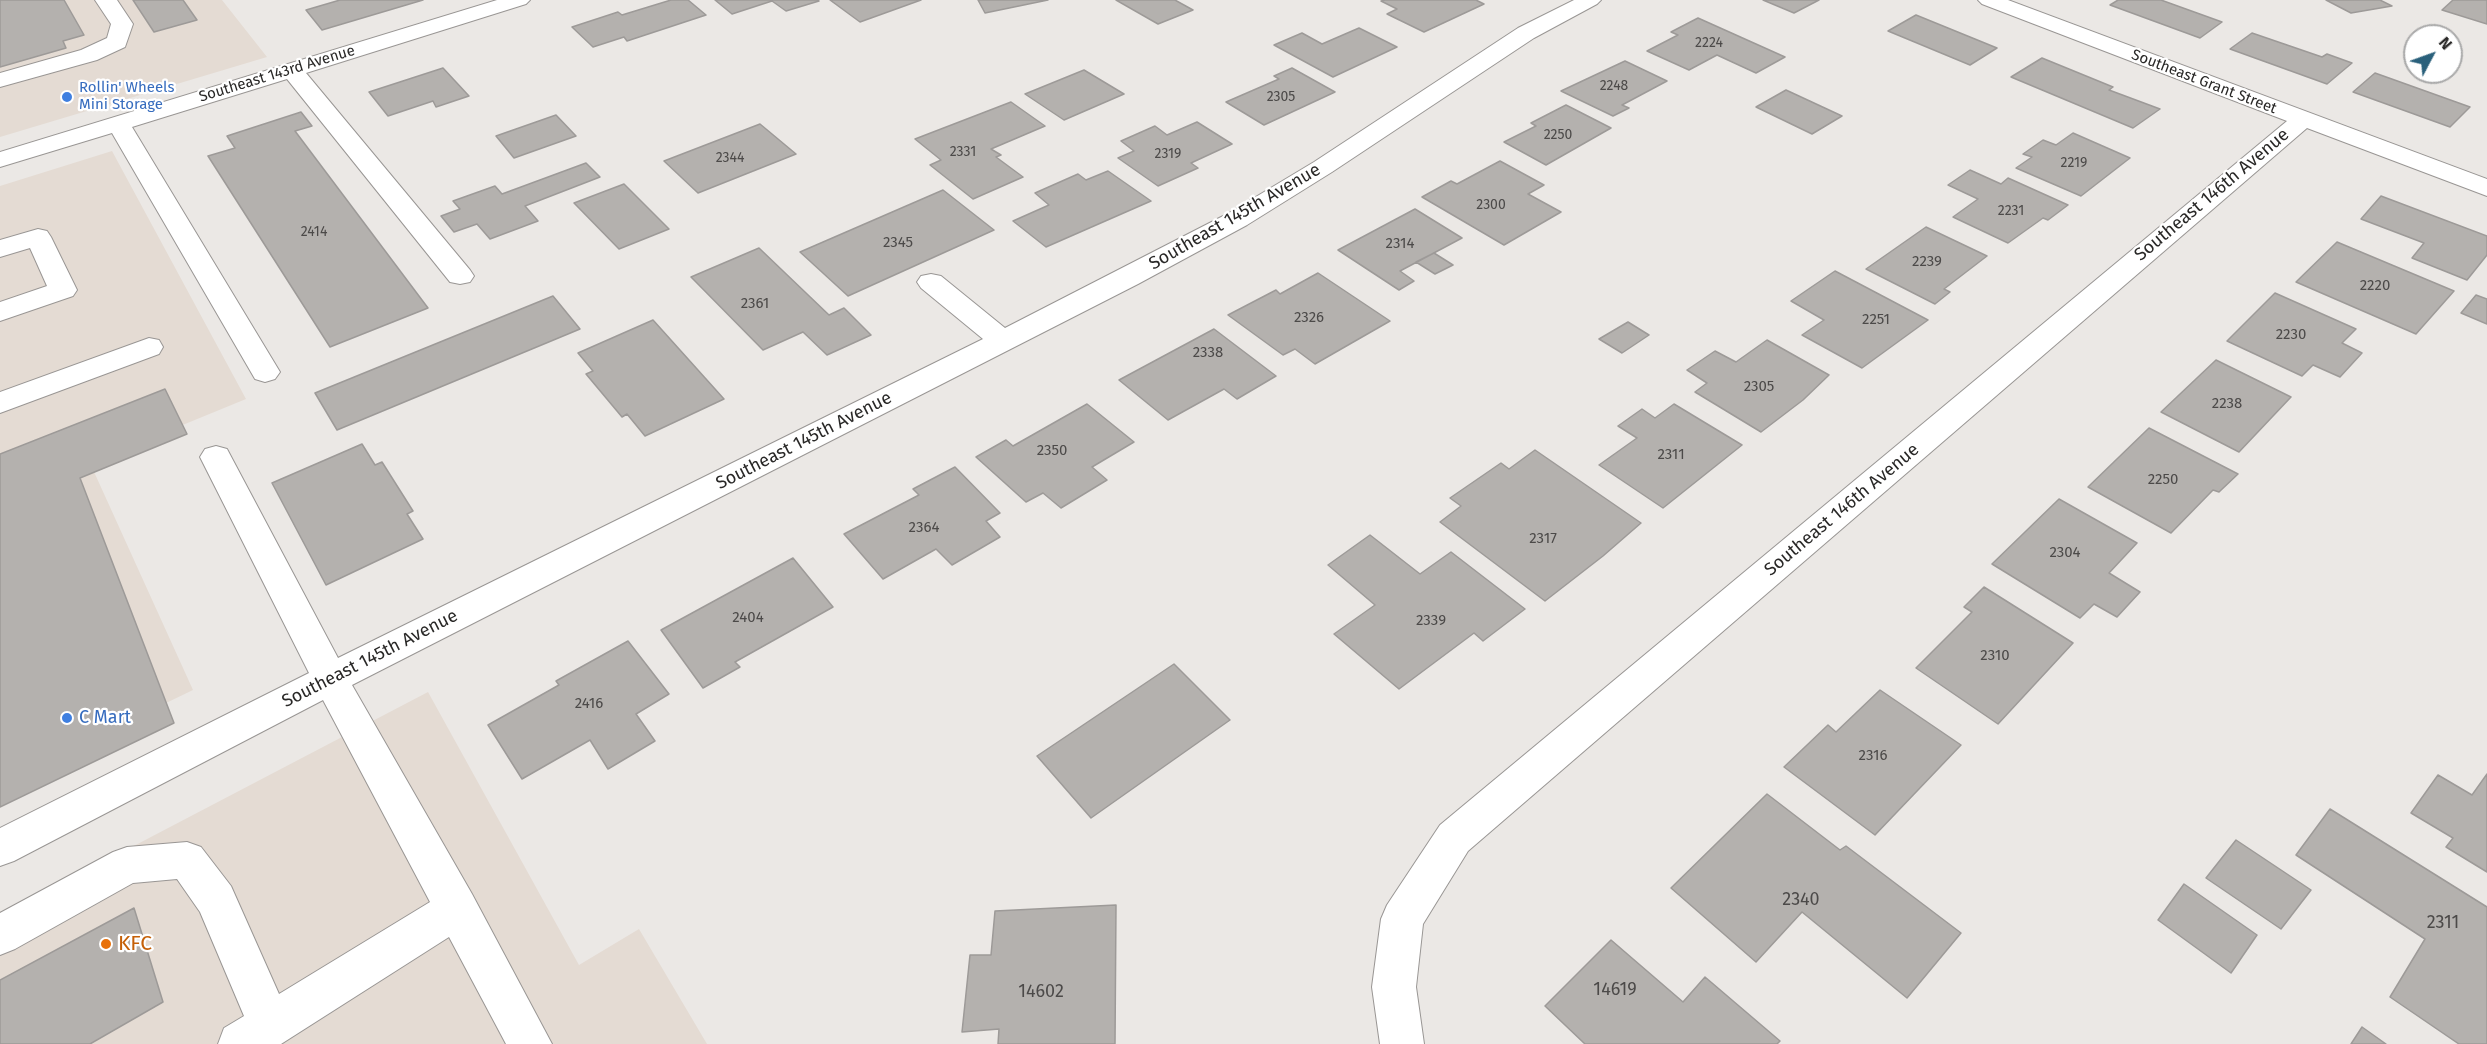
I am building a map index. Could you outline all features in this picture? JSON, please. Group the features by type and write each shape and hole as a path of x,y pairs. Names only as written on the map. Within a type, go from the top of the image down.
{"street":[{"path":"0,80 89,55 117,42 122,24 106,0"},
{"name":"Southeast 143rd Avenue","path":"0,160 519,0"},
{"name":"Southeast 145th Avenue","path":"0,848 330,679 1003,341 1238,219 1323,167 1526,33 1590,0"},
{"name":"Southeast Grant Street","path":"1989,0 2487,188"},
{"path":"292,70 460,276"},
{"name":"Southeast 146th Avenue","path":"1402,1044 1394,987 1402,919 1454,838 2302,119"},
{"path":"118,123 265,372"},
{"path":"0,249 38,237 63,290 2,310"},
{"path":"931,282 1003,341"},
{"path":"0,403 149,346"},
{"path":"216,457 330,679 530,1044"},
{"path":"0,935 127,865 187,860 216,900 255,1035 457,908"}],"shaded area":[{"name":"Rollin' Wheels Mini Storage","path":"0,0 222,0 267,57 0,137"},
{"path":"112,151 246,399 90,463 193,690 0,783 0,186"},
{"path":"428,692 579,965 639,929 707,1044 0,1044 0,916"}],"building":[{"path":"0,0 64,0 84,35 63,41 66,48 0,67"},
{"path":"133,0 183,0 197,20 154,32"},
{"path":"340,0 423,0 322,30 306,10"},
{"path":"671,0 688,0 706,15 627,41 624,37 593,47 572,27 618,12 622,15"},
{"path":"715,0 819,1 786,11 772,1 732,14"},
{"path":"830,0 921,0 860,22"},
{"path":"978,0 1048,0 985,13"},
{"path":"1116,0 1175,0 1193,10 1158,24"},
{"path":"1476,0 1484,4 1424,32 1387,14 1397,9 1381,1"},
{"path":"1763,0 1819,0 1794,13"},
{"path":"2118,0 2161,0 2222,22 2200,38 2110,5"},
{"path":"2326,0 2380,0 2392,6 2351,13"},
{"path":"2453,0 2487,0 2487,24 2442,10"},
{"path":"1916,15 1997,48 1970,65 1888,31"},
{"path":"1698,18 1785,57 1756,73 1717,55 1689,70 1647,51 1678,35 1671,32"},
{"path":"1359,28 1397,47 1333,77 1274,45 1302,33 1322,44"},
{"path":"2252,33 2322,57 2327,54 2352,63 2327,84 2230,49"},
{"path":"2042,58 2113,87 2109,90 2160,109 2133,128 2011,77"},
{"path":"1625,61 1667,81 1622,105 1629,108 1613,116 1561,91"},
{"path":"443,68 469,96 436,107 433,101 388,116 369,92"},
{"path":"1292,68 1335,92 1264,125 1226,102 1279,79 1274,76"},
{"path":"1084,70 1124,94 1064,120 1025,94"},
{"path":"2375,73 2470,107 2450,127 2353,92"},
{"path":"1786,90 1842,116 1812,134 1756,107"},
{"path":"1011,102 1045,126 991,149 1001,155 996,157 1023,177 973,199 930,165 941,160 915,139"},
{"path":"1566,105 1611,128 1546,165 1504,142 1536,126 1531,123"},
{"path":"301,112 312,126 295,131 428,308 330,347 208,156 235,148 227,136"},
{"path":"556,115 576,136 514,158 496,136"},
{"path":"1197,122 1232,144 1191,163 1198,168 1158,186 1118,158 1134,151 1121,141 1155,126 1167,135"},
{"path":"760,124 796,154 698,193 664,161"},
{"path":"2073,133 2130,158 2081,196 2016,168 2032,157 2023,154 2043,140 2056,145"},
{"path":"1500,161 1544,185 1528,194 1561,212 1504,245 1422,197 1451,181 1457,184"},
{"path":"586,163 600,177 525,206 538,221 490,239 477,224 454,232 441,216 460,209 453,201 495,186 502,194"},
{"path":"1970,170 2001,184 2008,178 2068,205 2048,220 2043,218 2008,243 1953,217 1978,199 1948,185"},
{"path":"1108,171 1151,201 1046,247 1013,221 1049,205 1035,193 1078,174 1086,180"},
{"path":"624,184 669,229 619,249 574,203"},
{"path":"943,190 994,230 848,296 800,252"},
{"path":"2381,196 2487,236 2487,255 2467,280 2412,258 2424,243 2361,219"},
{"path":"1415,209 1462,238 1400,271 1414,281 1399,290 1338,250"},
{"path":"1926,227 1987,256 1944,289 1950,292 1935,304 1866,269"},
{"path":"2337,242 2454,291 2416,334 2296,282"},
{"path":"759,248 829,315 844,308 871,335 827,355 803,332 763,350 691,277"},
{"path":"1434,253 1453,265 1435,274 1416,262"},
{"path":"1835,271 1928,320 1862,368 1802,335 1824,320 1791,301"},
{"path":"1318,273 1390,321 1315,364 1295,349 1283,355 1228,315 1276,290 1280,294"},
{"path":"2275,293 2356,329 2342,343 2362,353 2340,377 2313,365 2302,376 2227,341"},
{"path":"2476,295 2487,299 2487,324 2461,313"},
{"path":"553,296 580,329 337,430 315,393"},
{"path":"653,320 724,399 645,436 627,414 622,417 586,374 593,371 578,353"},
{"path":"1628,322 1649,335 1622,353 1599,339"},
{"path":"1214,329 1276,376 1237,399 1224,389 1168,420 1119,380"},
{"path":"1767,340 1829,375 1803,400 1761,432 1695,392 1707,383 1687,370 1715,351 1736,362"},
{"path":"2216,360 2291,397 2239,452 2161,412"},
{"path":"165,389 187,434 80,478 174,723 0,807 0,454"},
{"path":"1087,404 1134,442 1092,467 1107,480 1061,508 1043,493 1026,502 976,457 1006,440 1013,446"},
{"path":"1674,404 1742,445 1663,508 1599,465 1637,438 1618,426 1642,409 1655,418"},
{"path":"2149,428 2238,474 2219,492 2213,490 2171,533 2088,487"},
{"path":"362,444 375,465 382,462 413,511 407,514 423,539 326,585 272,483"},
{"path":"1535,450 1641,523 1545,601 1440,522 1461,506 1450,498 1501,463 1509,469"},
{"path":"955,467 1000,513 986,521 1000,537 952,565 936,549 883,579 844,534 919,495 913,489"},
{"path":"2059,499 2137,543 2109,573 2140,592 2117,617 2094,604 2080,618 1992,564"},
{"path":"1370,535 1420,574 1451,552 1525,609 1483,641 1474,633 1399,689 1334,634 1375,605 1328,565"},
{"path":"793,558 833,607 735,662 740,667 703,688 661,630"},
{"path":"1984,587 2073,643 1998,724 1916,668 1972,612 1964,607"},
{"path":"628,641 669,694 636,714 655,741 608,769 590,740 522,779 488,725 559,685 556,681"},
{"path":"1174,664 1230,720 1091,818 1037,756"},
{"path":"1880,690 1961,745 1875,835 1784,767 1828,725 1836,732"},
{"path":"2487,774 2487,872 2446,847 2453,838 2411,813 2438,775 2472,795"},
{"path":"1767,794 1840,850 1846,846 1961,933 1907,998 1802,912 1756,962 1671,888"},
{"path":"2330,809 2487,907 2487,1044 2459,1044 2390,997 2425,939 2296,855"},
{"path":"2236,840 2311,890 2281,929 2206,878"},
{"path":"2184,884 2257,935 2231,973 2158,920"},
{"path":"1116,905 1115,1044 998,1044 999,1029 962,1032 970,955 991,955 995,911"},
{"name":"KFC","path":"134,908 163,1002 90,1044 0,1044 0,980"},
{"path":"1611,940 1683,1002 1705,977 1780,1041 1777,1044 1585,1044 1545,1006"},
{"path":"2362,1027 2386,1044 2351,1044"}],"place":[{"name":"Rollin' Wheels Mini Storage","path":"67,97"},
{"name":"C Mart","path":"67,718"},
{"name":"KFC","path":"106,944"}]}
